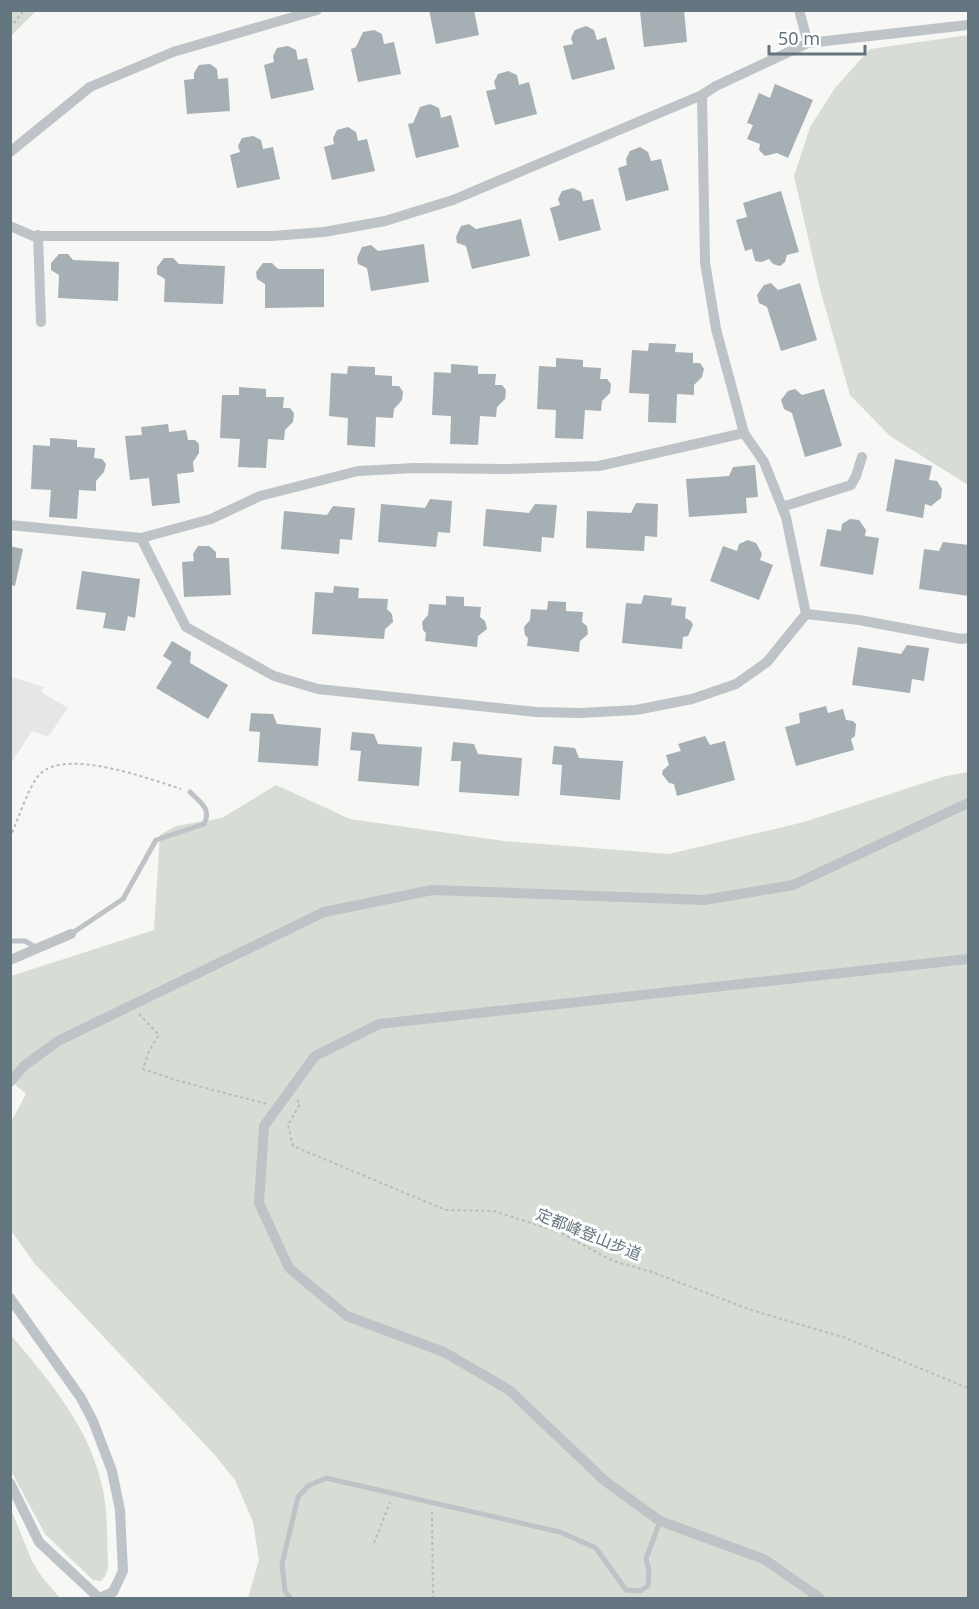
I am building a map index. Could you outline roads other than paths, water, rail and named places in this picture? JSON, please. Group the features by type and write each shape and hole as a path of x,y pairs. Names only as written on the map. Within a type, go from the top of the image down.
{"street":[{"path":"10,152 90,87 173,52 316,10"},
{"path":"799,10 808,43"},
{"path":"10,226 38,236 272,236 324,232 385,221 453,200 702,95 808,43 969,24"},
{"path":"702,95 705,262 716,329 744,433 764,462 786,517 806,614"},
{"path":"38,236 41,322"},
{"path":"10,525 141,538 211,519 260,496 358,471 414,468 507,469 600,466 744,433"},
{"path":"782,507 851,485 862,457"},
{"path":"141,538 186,627 274,676 318,689 536,712 580,713 636,710 692,699 736,684 767,662 806,614"},
{"path":"806,614 859,620 962,639 969,638"},
{"path":"10,1082 24,1066 58,1041 324,912 432,890 704,900 793,885 969,803"},
{"path":"10,960 71,934"},
{"path":"820,1599 764,1559 660,1521 605,1481 509,1390 444,1352 347,1316 289,1268 260,1203 264,1126 315,1056 379,1024 969,959"},
{"path":"10,1298 81,1398 93,1421 112,1471 120,1510 123,1571 113,1592 99,1598 39,1542 10,1483"}],"lane":[{"path":"71,934 123,899 156,840 204,824 208,817 206,808 190,792"},
{"path":"10,941 25,941 37,948"},
{"path":"290,1599 285,1591 282,1564 298,1497 308,1486 326,1478 560,1532 596,1548 626,1590 640,1591 648,1586 649,1570 646,1559 660,1521"}]}
